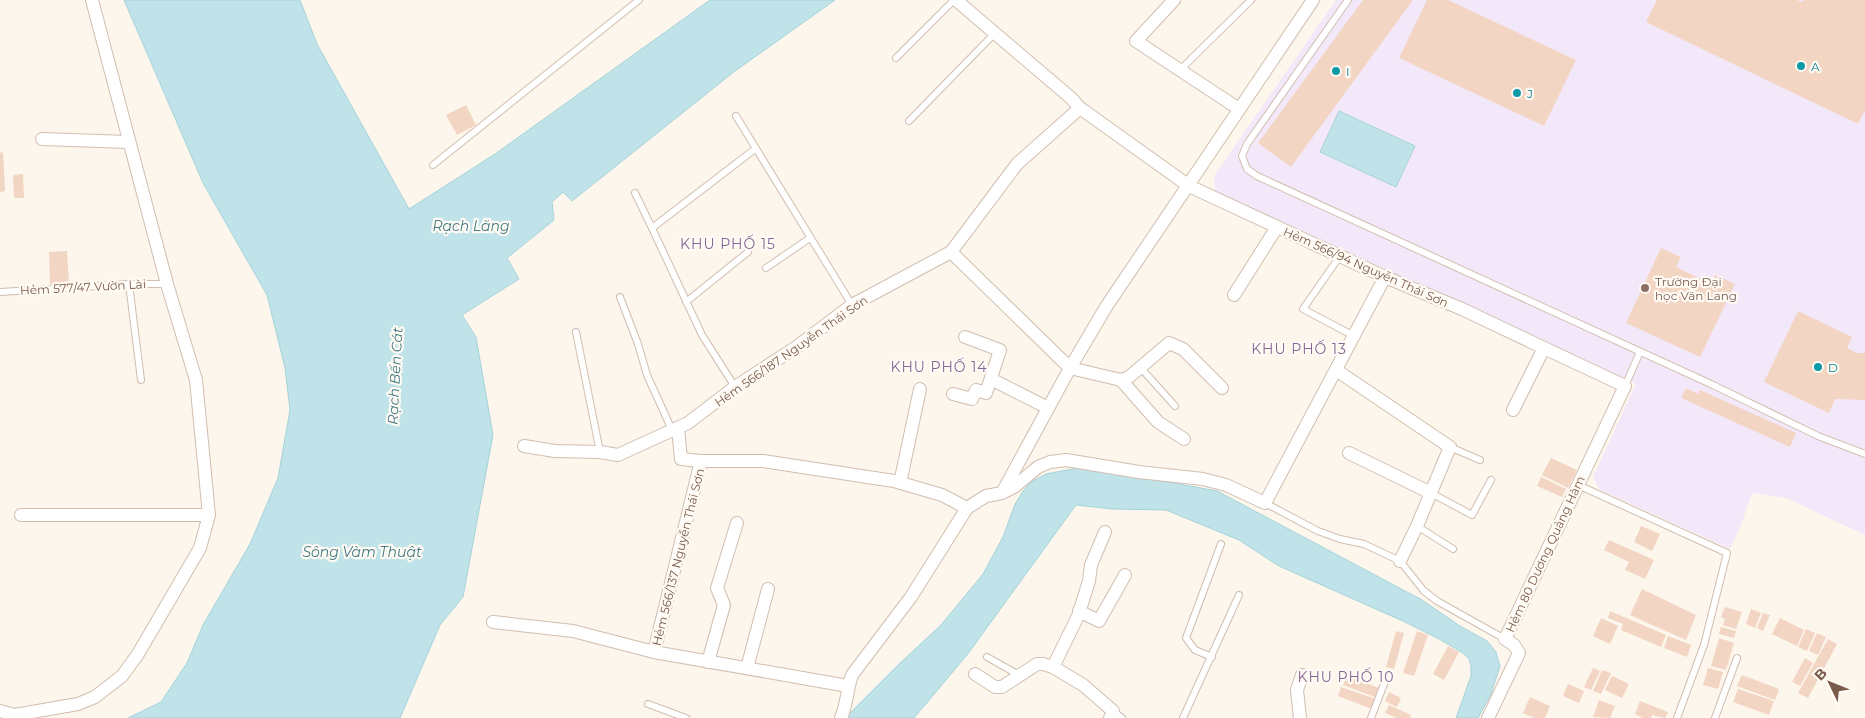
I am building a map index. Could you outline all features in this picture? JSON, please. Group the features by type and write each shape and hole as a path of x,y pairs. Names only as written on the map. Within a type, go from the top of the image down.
{"street":[{"path":"0,711 15,715 78,704 95,697 122,676 138,654 200,548 209,515 196,380 166,284 92,0"},
{"path":"955,0 1071,98 1080,108 1189,186"},
{"path":"1002,493 1070,368 1106,307 1189,186 1312,0"},
{"path":"1169,2 1136,41 1239,109"},
{"name":"Hẻm 566/187 Nguyễn Thái Sơn","path":"524,446 555,451 618,454 688,423 735,387 795,348 852,305 951,252 1017,164 1080,108"},
{"path":"42,139 128,142"},
{"name":"Hẻm 566/94 Nguyễn Thái Sơn","path":"1189,186 1385,277 1462,309 1624,386"},
{"path":"1234,295 1277,227"},
{"path":"951,252 1070,368 1121,380 1129,377 1169,343 1183,349 1222,388"},
{"path":"841,718 847,703 848,686 852,675 911,597 967,508 986,496 1002,493 1014,487 1038,467 1050,462 1066,460 1138,472 1203,479 1226,485 1265,503 1385,277"},
{"path":"953,394 972,399 976,390 986,393 1000,350 965,336"},
{"path":"1514,410 1544,348"},
{"path":"1336,370 1450,447 1417,526 1400,561"},
{"path":"991,379 1048,408"},
{"path":"1121,380 1158,422 1184,439"},
{"name":"Hẻm 80 Dương Quảng Hàm","path":"1488,718 1519,653 1514,645 1505,639 1624,386"},
{"path":"900,483 920,389"},
{"name":"Hẻm 566/137 Nguyễn Thái Sơn","path":"675,429 681,459 701,461 763,461 900,483 942,495 967,508"},
{"path":"1349,453 1431,493"},
{"name":"Hẻm 566/137 Nguyễn Thái Sơn","path":"654,652 701,461"},
{"path":"21,515 209,515"},
{"path":"708,662 724,605 717,588 737,523"},
{"path":"1053,667 1080,611 1089,581 1091,565 1106,532"},
{"path":"1080,611 1099,621 1125,575"},
{"path":"746,668 768,589"},
{"path":"493,622 573,631 654,652 848,686"},
{"path":"975,674 995,687 1002,687 1019,674 1037,664 1053,667 1083,685 1115,716"},
{"path":"1300,718 1297,690 1302,675"}],"lane":[{"path":"433,165 639,0"},
{"path":"896,58 955,0"},
{"path":"1180,70 1251,0"},
{"path":"1348,0 1247,144 1242,156 1247,169 1257,176 1818,436 1865,454"},
{"path":"909,120 995,33"},
{"path":"736,116 852,305"},
{"path":"652,228 755,149"},
{"path":"635,194 702,335 735,387"},
{"path":"766,268 810,238"},
{"path":"686,302 748,252"},
{"path":"1340,256 1303,309 1354,336"},
{"path":"129,284 142,380"},
{"name":"Hẻm 577/47 Vườn Lài","path":"0,292 129,284 166,284"},
{"path":"620,297 638,344 647,375 675,429"},
{"path":"576,332 600,452"},
{"path":"1624,386 1640,352"},
{"path":"1140,367 1175,406"},
{"path":"1450,447 1480,460"},
{"path":"1431,493 1472,515 1491,480"},
{"path":"1578,484 1727,553 1704,645 1676,718"},
{"path":"1265,503 1318,530 1340,539 1364,544 1400,561 1424,591 1436,602 1505,639"},
{"path":"1417,526 1453,548"},
{"path":"1212,658 1195,650 1186,638 1221,544"},
{"path":"1183,718 1212,658 1239,595"},
{"path":"987,657 1019,674"},
{"path":"1716,718 1737,658"},
{"path":"1371,718 1387,676"},
{"path":"648,704 686,718"}],"shaded area":[{"name":"Trường Đại học Văn Lang","path":"1336,0 1865,0 1865,535 1786,498 1752,493 1730,549 1600,490 1593,477 1636,384 1215,191 1214,176"}],"water":[{"name":"Sông Vàm Thuật","path":"124,0 300,0 317,44 409,209 495,154 710,0 835,0 735,71 572,201 563,192 552,202 554,220 507,258 519,279 462,315 476,337 493,435 463,597 440,625 400,718 128,718 161,702 187,663 203,625 250,544 278,478 290,410 285,368 267,295 203,183"},
{"path":"1339,111 1415,146 1396,187 1320,152"},
{"path":"1077,468 1125,474 1217,491 1422,600 1460,626 1487,641 1496,652 1500,666 1491,694 1478,718 1456,718 1471,676 1471,666 1469,659 1463,653 1439,639 1279,566 1239,540 1166,510 1112,509 1076,505 967,655 914,718 845,718 941,625 983,574 1003,537 1015,504 1031,482 1046,474"}],"building":[{"name":"I","path":"1363,0 1413,0 1291,167 1258,143"},
{"name":"J","path":"1427,0 1448,0 1576,60 1544,126 1399,58"},
{"name":"A","path":"1657,0 1797,0 1801,2 1804,0 1865,0 1865,110 1858,124 1646,22"},
{"path":"466,105 476,125 457,135 446,115"},
{"path":"3,152 5,191 0,192 0,153"},
{"path":"23,174 24,198 14,198 13,175"},
{"path":"1661,248 1681,257 1676,267 1711,284 1715,275 1735,284 1700,357 1626,323"},
{"path":"67,251 69,283 50,284 49,252"},
{"name":"D","path":"1798,311 1852,337 1847,348 1857,353 1865,353 1865,400 1835,399 1829,413 1764,382"},
{"path":"1686,388 1698,394 1700,390 1796,433 1790,447 1681,398"},
{"path":"1551,458 1577,470 1568,488 1542,475"},
{"path":"1541,477 1566,489 1562,497 1537,486"},
{"path":"1641,526 1660,534 1652,551 1634,542"},
{"path":"1609,540 1654,560 1645,579 1625,570 1629,562 1604,550"},
{"path":"1642,589 1696,615 1686,640 1630,615"},
{"path":"1725,607 1742,612 1736,629 1723,625 1725,619 1721,617"},
{"path":"1751,609 1761,613 1755,628 1746,624"},
{"path":"1610,611 1666,635 1661,647 1621,630 1623,624 1608,618"},
{"path":"1763,613 1770,615 1763,631 1757,628"},
{"path":"1601,618 1618,626 1610,644 1593,636"},
{"path":"1780,618 1804,630 1797,646 1772,634"},
{"path":"1721,627 1736,631 1734,638 1719,634"},
{"path":"1806,629 1815,633 1807,651 1798,647"},
{"path":"1396,631 1404,633 1394,669 1386,667"},
{"path":"1417,631 1428,635 1414,676 1403,673"},
{"path":"1817,633 1826,637 1818,655 1809,651"},
{"path":"1668,636 1691,645 1687,657 1664,648"},
{"path":"1719,638 1734,643 1726,670 1711,666"},
{"path":"1828,639 1837,644 1808,698 1798,693"},
{"path":"1448,646 1459,652 1444,680 1433,674"},
{"path":"1805,658 1813,663 1800,686 1792,682"},
{"path":"1593,668 1600,671 1591,690 1584,687"},
{"path":"1708,668 1723,672 1718,689 1703,685"},
{"path":"1602,670 1611,673 1601,694 1593,691"},
{"path":"1742,675 1779,689 1775,700 1737,686"},
{"path":"1347,676 1379,688 1375,697 1343,685"},
{"path":"1612,676 1629,684 1622,698 1605,690"},
{"path":"1568,684 1584,691 1579,703 1563,696"},
{"path":"1341,687 1376,699 1372,709 1338,696"},
{"path":"1738,689 1774,701 1769,715 1733,702"},
{"path":"1389,692 1401,698 1397,707 1385,701"},
{"path":"1530,697 1550,706 1545,718 1534,718 1523,713"},
{"path":"1599,700 1615,706 1610,718 1593,717"},
{"path":"1640,701 1668,712 1665,718 1652,715 1651,718 1643,718 1635,714"},
{"path":"1389,705 1411,715 1410,718 1397,718 1385,713"}],"place":[{"name":"A","path":"1801,66"},
{"name":"I","path":"1336,71"},
{"name":"J","path":"1517,93"},
{"name":"Trường Đại học Văn Lang","path":"1645,288"},
{"name":"D","path":"1818,367"}],"district":[{"name":"KHU PHỐ 15","path":"728,244"},
{"name":"KHU PHỐ 13","path":"1299,349"},
{"name":"KHU PHỐ 14","path":"939,367"},
{"name":"KHU PHỐ 10","path":"1346,677"}],"water label":[{"name":"Rạch Lăng","path":"471,226"},
{"name":"Rạch Bến Cát","path":"395,376"}]}
